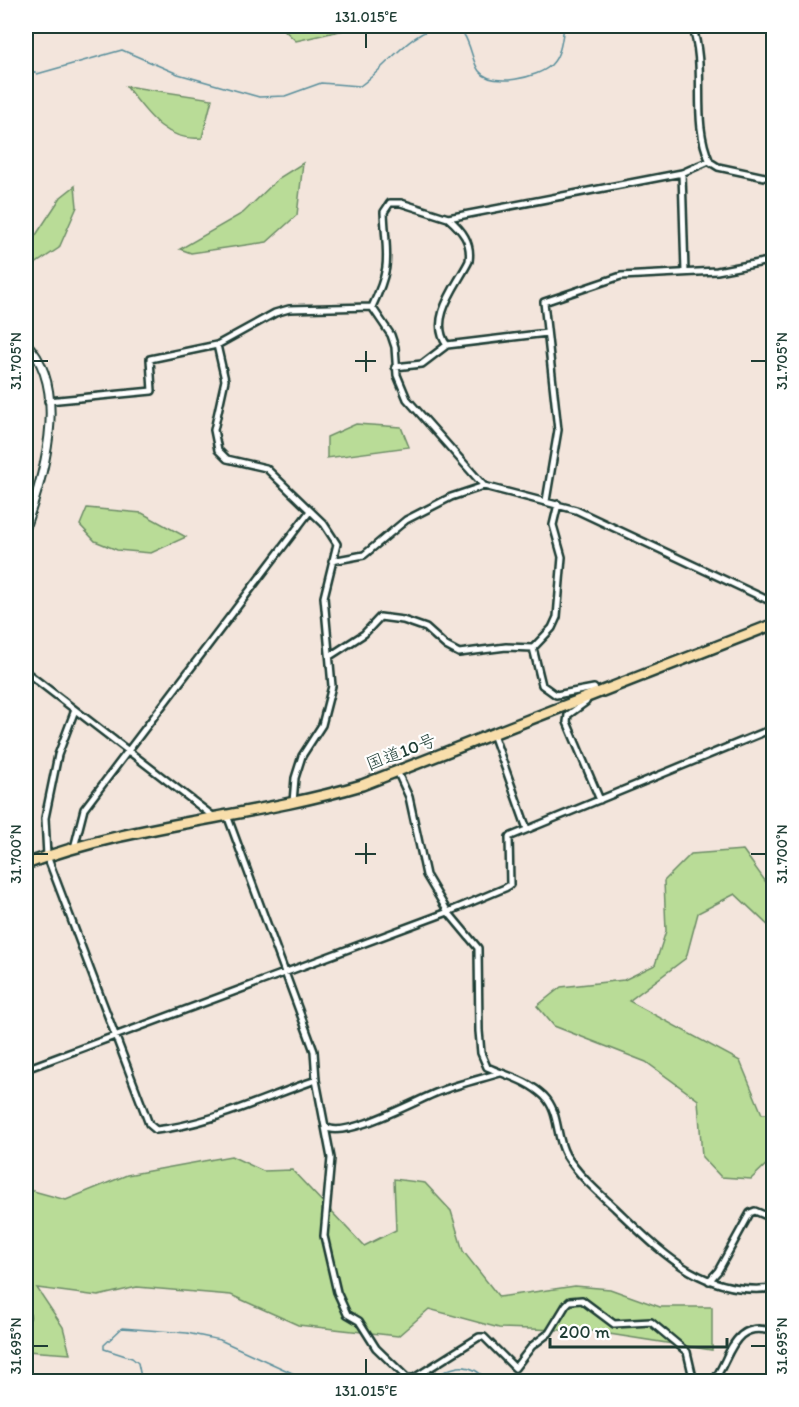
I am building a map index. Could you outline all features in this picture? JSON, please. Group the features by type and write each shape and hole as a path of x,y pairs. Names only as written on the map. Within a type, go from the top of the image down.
{"highway":[{"name":"国道10号","path":"26,864 74,848 342,791 774,624"}],"main road":[{"path":"26,343 39,358 43,368 48,401 47,453 26,525"}],"street":[{"path":"692,26 700,51 701,129 710,161 718,167 774,179"},
{"path":"372,307 385,284 388,262 384,212 386,207 395,202 448,218 682,173 710,161"},
{"path":"682,173 685,272"},
{"path":"447,345 442,336 442,313 469,261 470,254 464,236 448,218"},
{"path":"546,501 558,438 544,302 549,298 621,276 717,272 774,260"},
{"path":"48,401 152,391 150,359 217,345 275,313 290,309 372,307"},
{"path":"372,307 391,335 395,347 395,367 400,386 415,411 484,486"},
{"path":"395,367 422,364 447,345 547,333"},
{"path":"217,345 225,380 214,430 218,450 227,459 266,468 324,524 336,541 324,597 332,686 322,725 302,756 295,778 293,802"},
{"path":"332,561 364,555 406,520 451,497 484,486 558,504 774,603"},
{"path":"330,656 364,634 380,617 403,620 426,628 446,646 459,653 506,647 533,648 552,628 557,617 562,557 553,525 558,504"},
{"path":"74,848 84,809 310,511"},
{"path":"533,648 542,685 556,695 588,687 594,688 598,693"},
{"path":"26,672 214,817"},
{"path":"588,696 586,702 568,715 567,722 600,800"},
{"path":"75,710 58,756 45,818 47,856 149,1124 156,1130 233,1111 316,1080"},
{"path":"26,1069 448,912 510,885 509,837 774,728"},
{"path":"493,734 527,829"},
{"path":"397,771 409,797 426,875 448,912 478,948 481,1053 487,1067 526,1082 546,1098 553,1107 564,1152 578,1172 679,1267 709,1281 740,1288 774,1288"},
{"path":"227,815 314,1051 316,1080 331,1158 324,1236 338,1292 347,1314 358,1321 376,1348 407,1378 414,1378 479,1337 484,1337 515,1368 532,1346 549,1333 566,1305 570,1301 582,1300 614,1324 651,1322 687,1352 694,1382"},
{"path":"326,1126 334,1130 353,1126 439,1092 502,1073"},
{"path":"709,1281 718,1271 750,1213 755,1211 774,1219"},
{"path":"712,1382 729,1348 736,1340 754,1331 774,1332"}],"green space":[{"path":"280,26 346,26 344,30 296,41"},
{"path":"126,86 212,99 202,138 189,138 167,130 149,115"},
{"path":"303,163 297,215 267,242 191,253 180,249 243,213 279,178"},
{"path":"75,186 77,207 59,248 35,264 30,244 61,197"},
{"path":"356,424 401,427 409,447 327,458 327,437"},
{"path":"87,508 142,513 186,537 151,553 117,550 95,541 80,525"},
{"path":"743,850 773,892 773,930 735,894 698,913 686,958 629,1001 740,1061 762,1114 773,1114 773,1158 751,1179 721,1177 702,1157 698,1100 646,1062 554,1026 537,1006 561,987 624,980 655,965 666,931 664,881 691,854"},
{"path":"231,1156 263,1171 292,1170 364,1246 396,1230 394,1179 425,1183 451,1211 463,1251 499,1297 575,1286 610,1289 660,1307 712,1307 712,1350 590,1331 499,1328 429,1309 398,1336 298,1325 231,1295 137,1287 98,1296 37,1288 63,1327 70,1354 26,1351 26,1189 66,1200 127,1175"}],"waterway":[{"path":"26,69 37,74 122,50 178,74 259,97 285,96 321,83 360,86 410,41 421,34 446,26 460,30 465,36 479,71 485,76 504,80 536,74 551,65 559,52 564,26"},
{"path":"142,1382 138,1363 132,1358 104,1349 104,1345 122,1328 187,1333 220,1340 312,1382"},
{"path":"427,1382 443,1372 458,1367 473,1369 489,1382"}]}
